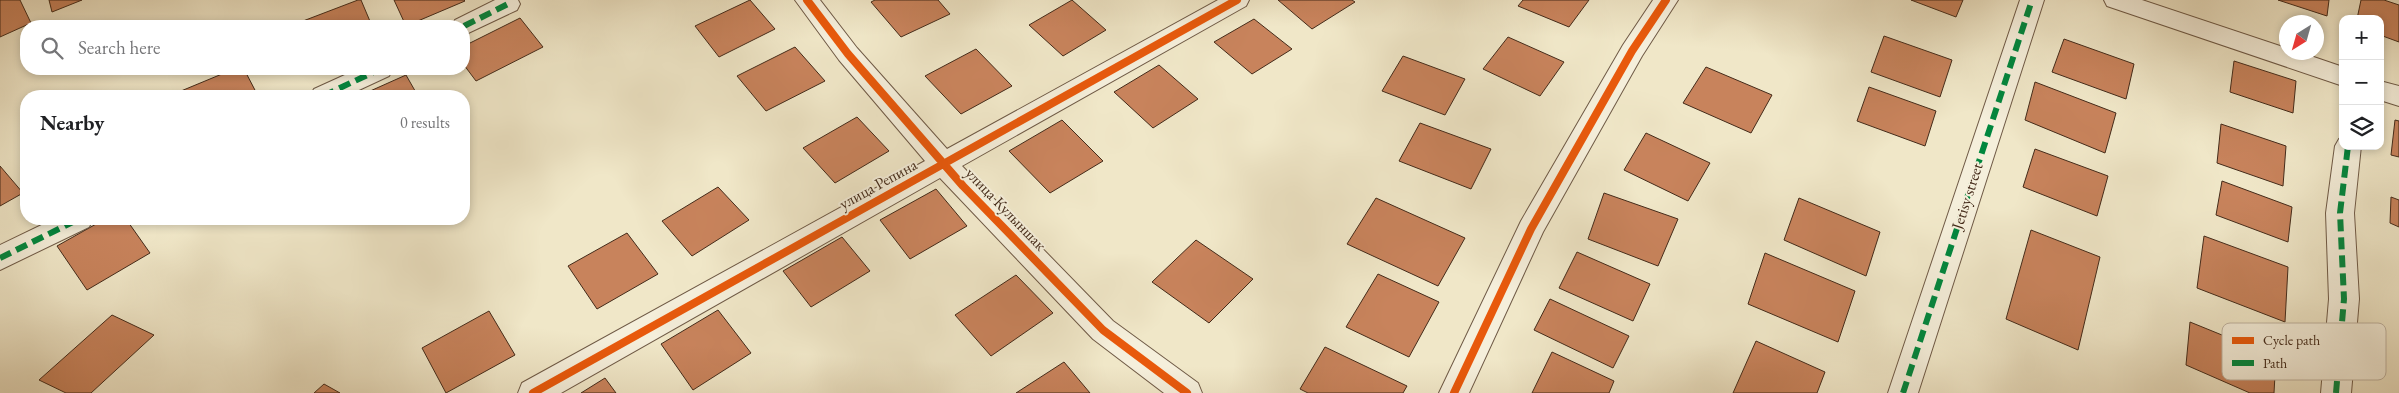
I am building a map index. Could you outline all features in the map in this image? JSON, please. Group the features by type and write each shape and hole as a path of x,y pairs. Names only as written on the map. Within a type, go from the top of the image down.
{"street":[{"name":"улица Кулыншак","path":"807,0 848,54 944,164 1103,330 1187,393"},
{"name":"улица Репина","path":"533,393 1237,0"},
{"path":"1454,393 1531,229 1632,51 1666,0"},
{"name":"Jetisy street","path":"1903,393 2032,0"},
{"path":"2116,0 2339,76"},
{"path":"470,23 508,4"},
{"path":"336,90 367,75"},
{"path":"2384,91 2399,96"},
{"path":"2342,323 2344,299 2340,213 2348,150"},
{"path":"0,258 66,225"},
{"path":"2336,393 2337,380"}],"building":[{"path":"0,0 20,0 30,20 20,20 20,28 0,37"},
{"path":"49,0 82,0 52,12"},
{"path":"361,0 369,20 306,20"},
{"path":"394,0 465,1 420,20 403,20"},
{"path":"750,0 775,29 719,57 695,26"},
{"path":"875,0 938,0 950,14 901,37 871,2"},
{"path":"1072,0 1106,30 1063,56 1029,25"},
{"path":"1278,0 1352,0 1355,2 1312,29"},
{"path":"1523,0 1589,0 1569,27 1518,6"},
{"path":"1911,0 1963,0 1956,17"},
{"path":"2278,0 2329,0 2327,16"},
{"path":"2361,0 2384,0 2399,5 2399,42 2384,36 2384,15 2358,15"},
{"path":"520,18 543,47 476,81 470,73 470,43"},
{"path":"1254,19 1292,49 1252,74 1214,42"},
{"path":"1884,36 1952,60 1940,97 1871,72"},
{"path":"1508,37 1564,62 1540,96 1483,69"},
{"path":"2064,39 2134,64 2126,99 2052,72"},
{"path":"795,47 825,81 766,111 737,76"},
{"path":"976,49 1012,86 961,114 925,76"},
{"path":"1403,56 1465,79 1445,115 1382,91"},
{"path":"2234,61 2296,81 2293,113 2230,92"},
{"path":"1159,65 1198,99 1153,128 1114,92"},
{"path":"1706,67 1772,95 1751,133 1683,103"},
{"path":"220,75 247,75 255,90 183,90"},
{"path":"406,75 415,90 372,90"},
{"path":"2035,82 2116,113 2105,153 2025,120"},
{"path":"1869,87 1936,111 1925,146 1857,121"},
{"path":"857,117 889,151 835,183 803,148"},
{"path":"1062,120 1103,161 1050,193 1009,151"},
{"path":"2395,120 2399,121 2399,157 2391,155"},
{"path":"1420,123 1491,149 1471,189 1399,161"},
{"path":"2221,124 2286,146 2283,186 2217,163"},
{"path":"1646,133 1710,163 1688,201 1624,170"},
{"path":"2035,149 2108,176 2097,216 2023,187"},
{"path":"0,166 20,189 20,195 0,206"},
{"path":"2222,181 2292,207 2288,242 2216,215"},
{"path":"718,187 749,220 692,256 662,221"},
{"path":"936,189 967,226 910,259 880,220"},
{"path":"1604,193 1678,219 1658,266 1588,239"},
{"path":"2391,197 2399,200 2399,227 2390,223"},
{"path":"1376,198 1465,238 1438,286 1347,244"},
{"path":"1799,198 1880,232 1866,276 1784,240"},
{"path":"94,225 130,225 150,253 87,290 57,246"},
{"path":"2031,230 2100,257 2078,350 2006,319"},
{"path":"627,233 658,274 597,309 568,266"},
{"path":"2204,236 2288,267 2285,322 2197,288"},
{"path":"842,237 870,271 811,307 783,271"},
{"path":"1196,240 1253,279 1209,323 1152,282"},
{"path":"1577,252 1650,284 1633,321 1559,288"},
{"path":"1765,253 1855,291 1838,342 1748,304"},
{"path":"1378,274 1439,302 1409,357 1346,327"},
{"path":"1016,275 1053,313 991,356 955,315"},
{"path":"1550,299 1629,336 1613,368 1534,330"},
{"path":"718,310 751,353 693,390 661,344"},
{"path":"489,311 515,355 446,393 422,348"},
{"path":"112,315 154,335 91,393 66,393 39,380"},
{"path":"2190,322 2222,335 2222,380 2275,380 2274,393 2250,393 2186,365"},
{"path":"1756,341 1825,372 1817,393 1733,393"},
{"path":"1325,347 1407,386 1403,393 1308,393 1300,389"},
{"path":"1552,352 1614,381 1609,393 1532,393"},
{"path":"1064,362 1090,393 1016,393"},
{"path":"605,378 616,393 581,393"},
{"path":"324,384 340,393 314,393"}],"marked path":[{"path":"1903,393 2032,0"},
{"path":"470,23 508,4"},
{"path":"336,90 367,75"},
{"path":"2342,323 2344,299 2340,213 2348,150"},
{"path":"0,258 67,225"},
{"path":"2336,393 2337,380"}],"cycle path":[{"path":"807,0 848,54 963,186 1103,330 1187,393"},
{"path":"533,393 1237,0"},
{"path":"1454,393 1531,229 1632,51 1666,0"}]}
